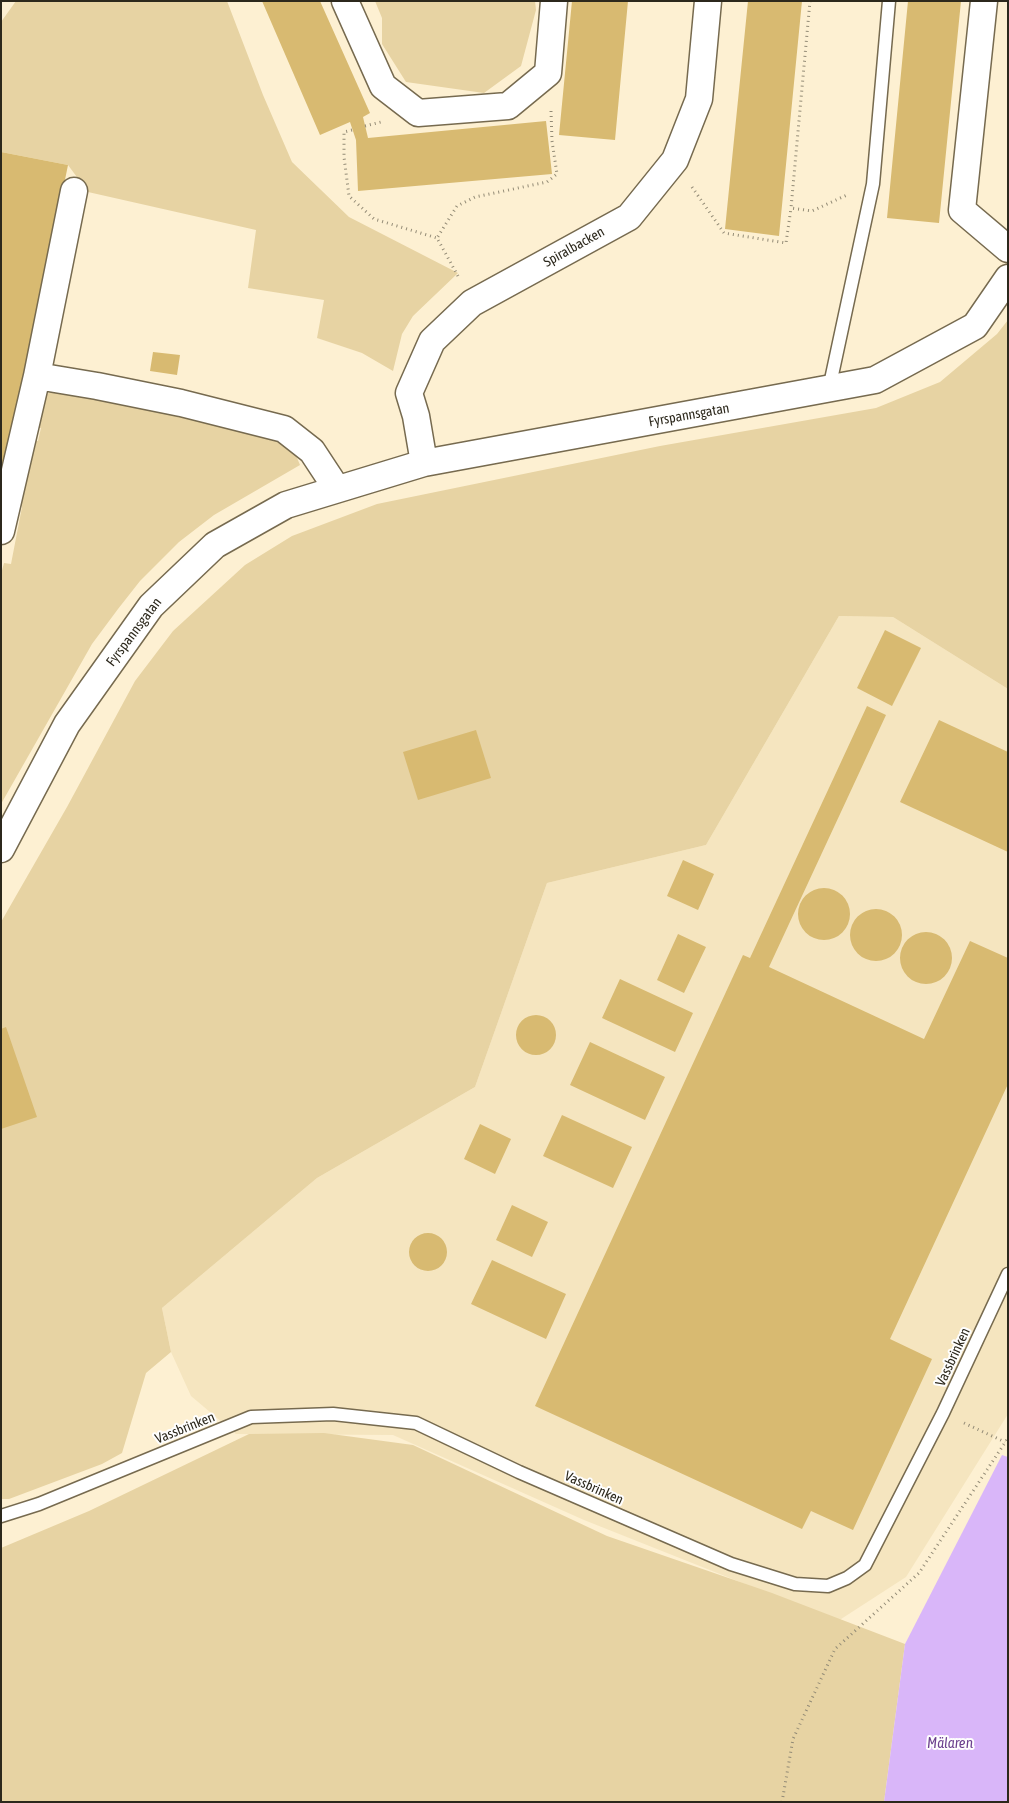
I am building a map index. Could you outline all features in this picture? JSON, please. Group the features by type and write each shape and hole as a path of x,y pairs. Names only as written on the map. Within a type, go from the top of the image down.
{"street":[{"path":"345,1 383,86 418,113 508,106 548,72 554,1"},
{"name":"Spiralbacken","path":"424,463 416,416 409,392 432,341 472,303 629,217 675,160 699,99 708,1"},
{"path":"984,1 962,210 1008,249"},
{"path":"1,531 37,376 74,191"},
{"name":"Fyrspannsgatan","path":"1,849 67,724 150,606 215,545 286,505 424,463 875,380 975,326 1008,278"},
{"path":"37,376 181,403 284,429 312,451 337,489"}],"lane":[{"path":"829,389 873,184 889,1"},
{"name":"Vassbrinken","path":"1,1516 39,1504 251,1417 333,1414 416,1423 519,1472 731,1564 795,1584 828,1586 848,1578 865,1565 943,1413 1008,1274"}],"path":[{"path":"675,160 724,234 786,243 791,208 810,1"},
{"path":"437,238 457,206 475,197 547,182 557,174 552,141 548,72"},
{"path":"352,130 344,132 344,157 349,196 374,219 437,238 472,303"},
{"path":"791,208 812,211 873,184"},
{"path":"782,1802 793,1739 835,1648 919,1573 1006,1440 943,1413"}],"shaded area":[{"path":"16,1 227,1 263,95 292,162 349,217 458,273 413,316 402,334 393,371 362,353 317,338 324,300 248,288 256,230 88,192 68,165 1,152 1,22"},
{"path":"375,1 535,1 536,10 521,66 484,93 406,82 382,44 382,18"},
{"path":"1008,320 1008,689 893,617 839,616 706,845 547,883 475,1087 317,1178 162,1308 171,1352 146,1373 122,1453 102,1464 9,1499 1,1499 1,922 67,807 135,681 173,631 245,565 292,536 377,504 660,446 876,408 940,382 997,334"},
{"path":"62,389 275,432 292,446 300,465 214,515 179,542 140,581 92,644 1,804 1,574 4,563 11,564 22,507 17,499 30,440 38,441 41,428 32,428 46,394"},
{"path":"839,616 893,617 1008,689 1008,1414 906,1577 838,1621 584,1520 393,1435 236,1434 191,1396 171,1352 162,1308 317,1178 475,1087 547,883 706,845"},
{"path":"324,1433 413,1445 607,1536 772,1593 905,1644 884,1802 1,1802 1,1548 89,1511 249,1434"}],"water":[{"name":"Mälaren","path":"1002,1455 1008,1457 1008,1802 884,1802 905,1644"}],"building":[{"path":"262,1 320,1 370,113 363,117 368,138 546,121 552,174 358,191 356,140 350,122 320,135"},
{"path":"572,1 628,1 615,140 559,135"},
{"path":"748,1 802,1 779,236 725,229"},
{"path":"908,1 961,1 939,223 887,218"},
{"path":"1,152 68,165 2,489 1,489"},
{"path":"153,352 180,355 177,375 150,371"},
{"path":"885,630 921,648 892,706 857,688"},
{"path":"867,706 886,715 769,967 924,1039 970,941 1008,958 1008,1084 890,1339 932,1359 853,1530 811,1511 802,1529 535,1406 743,955 750,958"},
{"path":"939,720 1008,752 1008,852 900,802"},
{"path":"476,730 491,778 418,800 403,752"},
{"path":"683,860 714,874 698,910 667,896"},
{"path":"819,888 829,888 843,895 850,909 850,919 843,933 829,940 819,940 809,936 802,929 798,919 798,909 802,899 809,892"},
{"path":"871,909 881,909 895,916 902,930 902,940 895,954 881,961 871,961 861,957 854,950 850,940 850,930 854,920 861,913"},
{"path":"921,932 931,932 945,939 952,953 952,963 945,977 931,984 921,984 911,980 904,973 900,963 900,953 904,943 911,936"},
{"path":"678,934 706,947 684,993 657,980"},
{"path":"620,979 693,1013 675,1052 602,1018"},
{"path":"540,1015 547,1018 553,1024 556,1035 555,1043 547,1052 540,1055 532,1055 525,1052 517,1043 516,1031 519,1024 528,1016"},
{"path":"6,1027 37,1117 1,1129 1,1029"},
{"path":"590,1042 665,1077 645,1120 570,1085"},
{"path":"562,1115 632,1147 613,1188 543,1156"},
{"path":"480,1124 511,1139 495,1174 464,1159"},
{"path":"512,1205 548,1222 532,1257 496,1240"},
{"path":"428,1233 441,1239 447,1252 441,1265 428,1271 415,1265 409,1252 415,1239"},
{"path":"492,1260 566,1294 546,1339 471,1304"}]}
